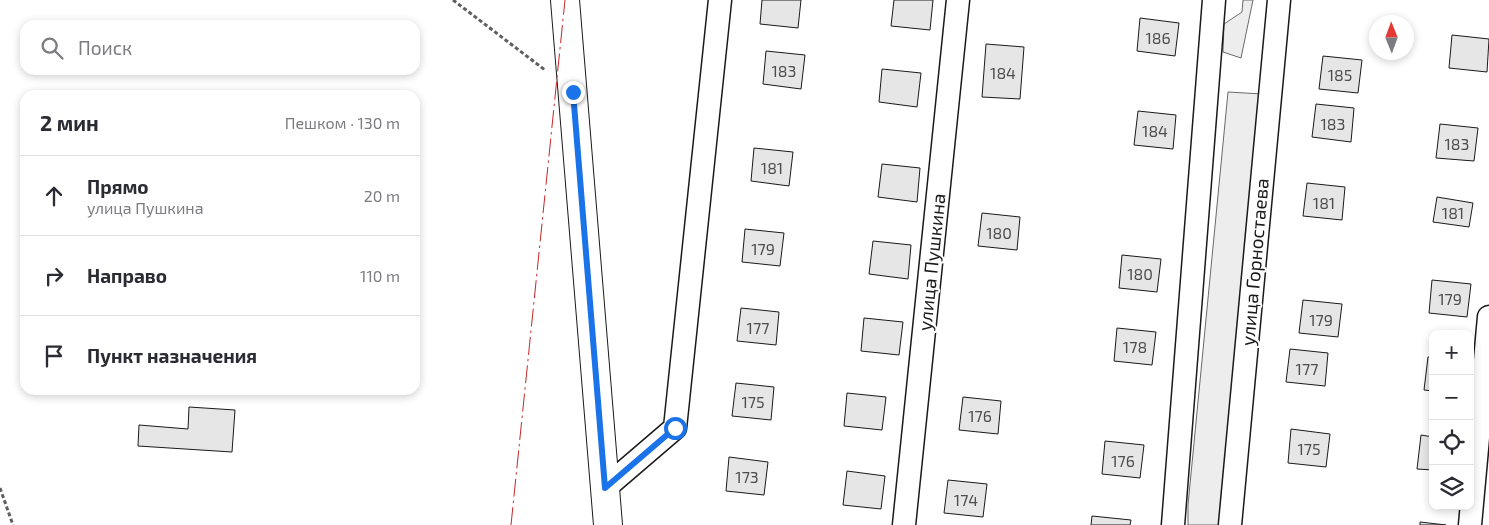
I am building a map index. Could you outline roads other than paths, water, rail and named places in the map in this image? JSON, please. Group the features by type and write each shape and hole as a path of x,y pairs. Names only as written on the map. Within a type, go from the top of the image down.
{"main road":[{"path":"565,0 608,525"}],"street":[{"path":"605,488 675,428 720,0"},
{"name":"улица Пушкина","path":"904,525 958,0"},
{"path":"1173,525 1214,0"},
{"name":"улица Горностаева","path":"1230,525 1279,0"},
{"path":"1470,525 1489,317"}]}
